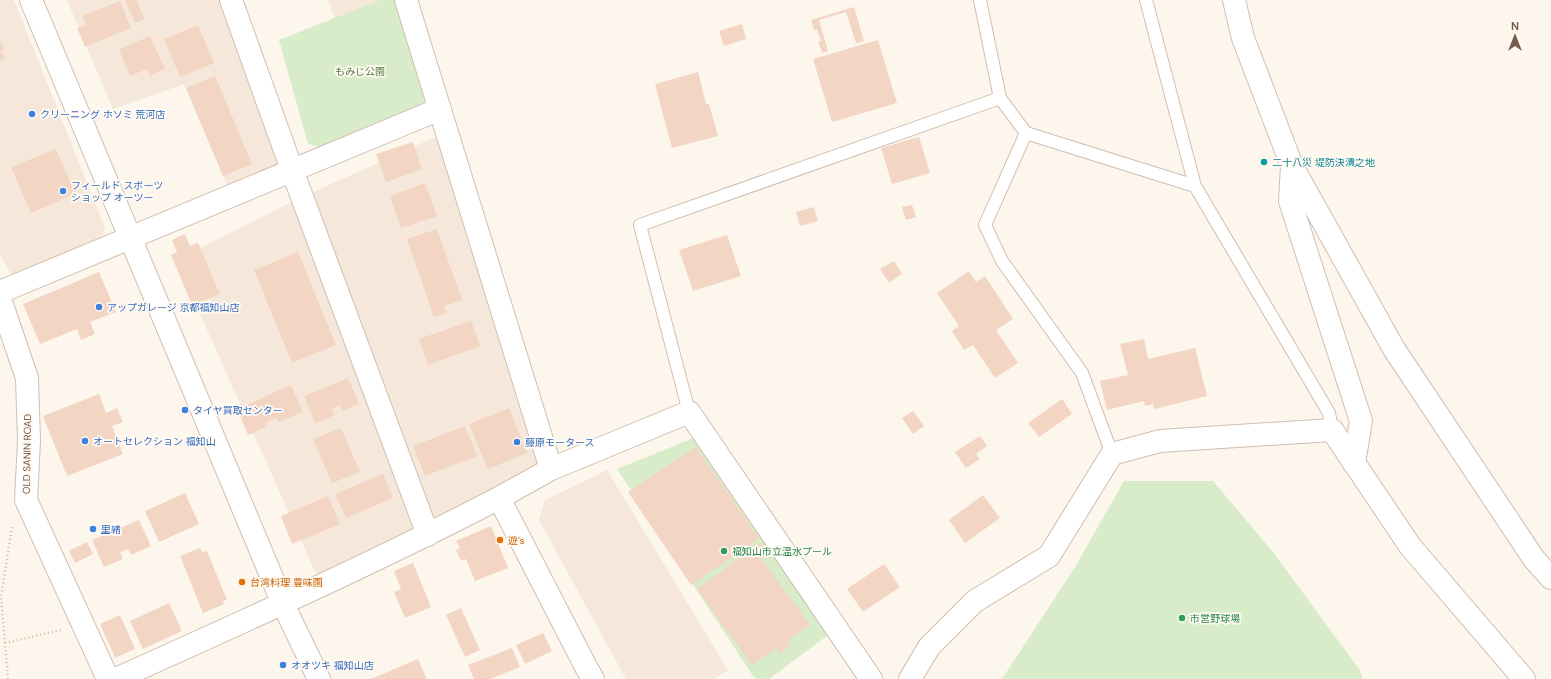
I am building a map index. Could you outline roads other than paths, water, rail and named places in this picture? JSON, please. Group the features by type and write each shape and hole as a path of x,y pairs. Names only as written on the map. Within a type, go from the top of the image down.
{"street":[{"path":"31,0 283,604 319,679"},
{"path":"231,0 292,170 428,535"},
{"path":"406,0 551,469"},
{"path":"1234,0 1243,38 1292,166 1394,349 1534,559 1551,578"},
{"path":"0,292 440,109"},
{"path":"1292,166 1290,200 1361,421 1354,463"},
{"name":"OLD SANIN ROAD","path":"0,299 27,378 29,440 26,500 108,679"},
{"path":"116,679 283,604 428,535 551,469 689,412 872,679"},
{"path":"910,679 929,647 975,601 1049,556 1112,454 1160,441 1332,430 1410,546 1524,679"},
{"path":"499,498 593,679"}],"lane":[{"path":"980,0 1000,98 1026,133 1195,186"},
{"path":"1146,0 1195,186 1329,413 1332,430"},
{"path":"689,412 640,226 1000,98"},
{"path":"1026,133 985,225 1002,261 1082,373 1112,454"}],"place":[{"name":"クリーニング ホソミ 荒河店","path":"32,114"},
{"name":"二十八災 堤防決潰之地","path":"1264,162"},
{"name":"フィールド スポーツ ショップ オーツー","path":"63,191"},
{"name":"アップガレージ 京都福知山店","path":"99,307"},
{"name":"タイヤ買取センター","path":"185,410"},
{"name":"オートセレクション 福知山","path":"85,441"},
{"name":"藤原モータース","path":"517,442"},
{"name":"里緒","path":"93,529"},
{"name":"遊's","path":"500,540"},
{"name":"福知山市立温水プール","path":"724,551"},
{"name":"台湾料理 豊味園","path":"242,582"},
{"name":"市営野球場","path":"1182,618"},
{"name":"オオツキ 福知山店","path":"283,665"}],"park label":[{"name":"もみじ公園","path":"360,71"}]}
